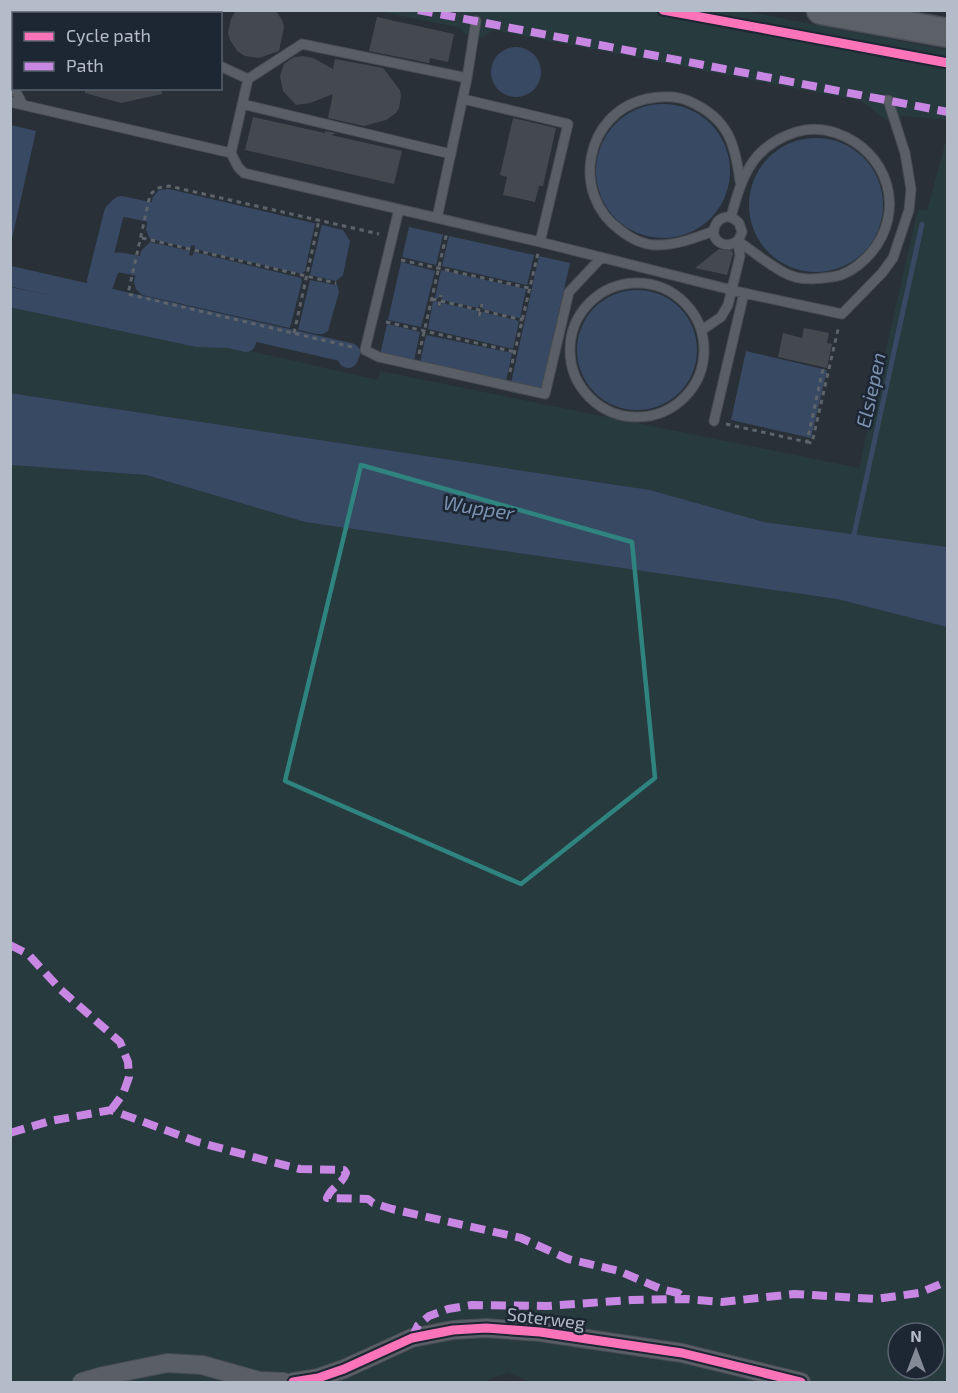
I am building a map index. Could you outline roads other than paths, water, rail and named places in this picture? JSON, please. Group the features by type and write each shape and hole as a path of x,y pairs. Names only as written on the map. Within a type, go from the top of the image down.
{"main road":[{"path":"821,10 948,33"}],"street":[{"name":"Soterweg","path":"293,1383 344,1369 412,1338 453,1330 486,1328 540,1332 682,1353 801,1383"},
{"path":"82,1383 103,1376 167,1363 202,1365 259,1381 284,1383"}],"lane":[{"path":"437,218 463,99 476,21"},
{"path":"467,78 302,44 248,79 231,153 244,173 540,242 744,293 842,314 882,273 893,258 909,210 911,189 905,153 888,100"},
{"path":"222,67 248,79"},
{"path":"15,90 23,105"},
{"path":"714,231 682,243 655,245 630,238 610,223 596,202 589,177 591,153 600,131 616,113 637,101 661,96 684,99 706,109 723,126 735,146 741,181"},
{"path":"463,99 568,124 540,242"},
{"path":"10,102 231,153"},
{"path":"242,104 451,154"},
{"path":"730,217 741,181 762,151 781,137 803,130 827,130 849,138 868,152 882,171 889,193 889,219 879,243 862,263 840,276 814,280 788,275 738,241"},
{"path":"399,209 365,350 379,357 545,394 569,292 601,258"},
{"path":"730,217 736,220 741,227 741,237 738,241 724,245 717,239 714,231 715,225 721,219 730,217"},
{"path":"702,330 721,317 728,305 740,256 738,241"},
{"path":"637,282 658,285 677,295 693,311 702,330 705,353 700,375 688,394 670,409 649,416 626,416 604,409 586,394 574,375 569,353 572,330 581,311 596,296 615,285 637,282"},
{"path":"714,422 744,293"}],"water":[{"path":"516,47 534,54 541,72 534,90 516,97 498,90 491,72 498,54"},
{"path":"663,104 689,109 711,123 725,145 730,171 725,197 711,219 689,233 663,238 637,233 615,219 601,197 596,171 601,145 615,123 637,109"},
{"path":"10,125 36,131 11,243"},
{"path":"816,138 841,143 863,158 878,180 883,205 878,230 863,252 841,267 816,272 791,267 769,252 754,230 749,205 754,180 769,158 791,143"},
{"path":"169,189 343,230 350,241 343,275 336,281 339,292 328,331 317,334 142,295 136,289 134,282 141,251 151,241 146,230 149,212 153,197 159,190"},
{"path":"409,227 570,263 541,389 380,355"},
{"path":"637,290 660,294 680,307 693,327 697,350 693,373 680,393 660,406 637,410 614,406 594,393 581,373 577,350 581,327 594,307 614,294"},
{"path":"746,351 827,370 811,438 731,420"},
{"name":"Wupper","path":"10,393 650,490 764,522 947,547 947,627 837,599 305,522 146,475 11,465"}],"waterway":[{"path":"97,281 114,213 121,206 149,212"},
{"name":"Elsiepen","path":"853,539 922,224"},
{"path":"104,283 109,269 115,263 138,266"},
{"path":"10,276 350,353 348,358"},
{"path":"10,297 197,337 229,338 246,342"}]}
